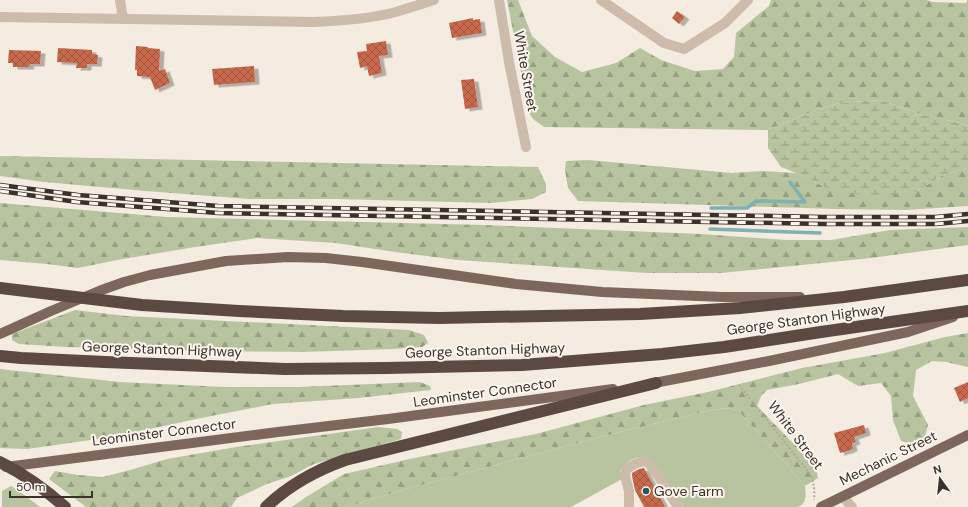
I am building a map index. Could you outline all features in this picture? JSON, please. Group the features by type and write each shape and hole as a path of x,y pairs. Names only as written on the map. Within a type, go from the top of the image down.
{"highway":[{"name":"George Stanton Highway","path":"2,288 142,305 239,312 439,318 647,314 740,308 844,297 968,280"},
{"name":"George Stanton Highway","path":"0,356 285,369 522,365 662,354 724,347 968,311"},
{"path":"266,507 274,499 299,481 320,470 345,460 656,383"},
{"path":"0,462 29,479 65,507"}],"main road":[{"path":"0,334 99,291 150,275 226,261 288,257 326,258 362,262 516,284 602,292 722,297 844,297"},
{"name":"Leominster Connector","path":"0,467 388,419 656,383 908,332 968,311"},
{"name":"Mechanic Street","path":"817,504 843,497 968,435"}],"street":[{"path":"120,0 123,19"},
{"path":"0,17 314,22 376,16 396,12 434,0"},
{"name":"White Street","path":"499,0 509,62 526,147"},
{"path":"601,0 664,43 684,49 725,23 748,0"},
{"path":"629,507 629,492 625,476 626,470 635,464 645,461 648,462 664,483 678,507"},
{"path":"843,497 852,507"}],"path":[{"name":"White Street","path":"739,385 811,475 814,483 817,504"}],"green space":[{"path":"507,0 518,0 532,36 555,57 582,72 616,63 640,48 661,60 695,71 723,69 734,57 736,33 769,6 771,0 927,0 932,2 966,3 968,0 968,126 920,114 880,100 839,103 801,116 768,130 544,127 533,119 529,113"},
{"path":"880,100 920,114 968,126 968,168 943,175 917,191 875,198 825,187 781,167 768,148 768,130 801,116 839,103"},
{"path":"0,156 538,167 546,184 546,192 532,199 491,203 336,199 249,199 44,182 0,176"},
{"path":"588,160 732,173 762,171 796,173 825,187 917,191 943,175 968,168 968,206 905,210 578,201 568,188 565,170 566,161"},
{"path":"0,203 167,217 484,225 700,234 786,240 831,240 890,230 968,227 968,245 871,258 721,273 646,273 458,260 336,243 257,238 117,260 78,268 0,260"},
{"path":"75,310 126,316 409,330 424,335 428,343 422,347 303,352 66,347 19,344 12,340 12,334"},
{"path":"968,333 968,367 946,362 932,361 916,370 913,396 928,425 924,440 912,444 901,441 893,420 891,396 881,383 858,386 838,374 767,390 761,396 757,406 816,467 818,478 805,486 738,410 726,408 707,411 612,434 399,491 346,507 292,507 344,474 414,458 536,434 644,405 708,392 802,368 885,353 945,337"},
{"path":"0,369 119,382 225,387 299,387 420,382 430,386 431,390 358,398 273,404 112,437 27,449 0,448"},
{"path":"726,408 738,410 805,486 805,498 801,505 798,507 684,507 650,460 637,457 629,461 620,471 622,479 571,507 346,507 399,491 612,434 707,411"},
{"path":"378,427 397,429 402,432 401,439 314,464 291,476 267,484 237,498 231,507 86,507 49,479 55,471 103,477 167,459 236,447"},
{"path":"11,486 40,507 2,507 2,491"}],"building":[{"path":"677,11 685,17 679,24 672,18"},
{"path":"473,18 473,20 480,19 482,33 452,38 449,23"},
{"path":"386,41 388,55 379,56 382,73 369,76 367,66 360,68 357,52 367,51 366,44"},
{"path":"136,46 160,49 159,71 165,69 170,83 155,90 150,77 137,76 137,70 135,70"},
{"path":"58,48 92,50 92,54 98,55 97,64 87,64 87,68 76,68 77,63 57,62"},
{"path":"9,50 41,51 40,64 30,64 29,67 13,67 13,63 8,63"},
{"path":"254,66 255,82 214,85 212,69"},
{"path":"474,79 478,107 465,109 461,80"},
{"path":"968,382 968,398 960,402 954,388"},
{"path":"864,425 866,433 854,437 856,442 852,443 853,449 840,453 834,433"},
{"name":"Gove Farm","path":"644,468 665,507 644,507 635,490 632,473"}],"waterway":[{"path":"711,208 747,208 756,201 805,202 790,182"},
{"path":"710,229 820,233"}],"railway":[{"path":"0,185 78,195 218,206 824,217 936,217 968,214"},
{"path":"0,191 77,202 218,213 824,224 936,224 968,221"}],"place":[{"name":"Gove Farm","path":"646,491"}]}
